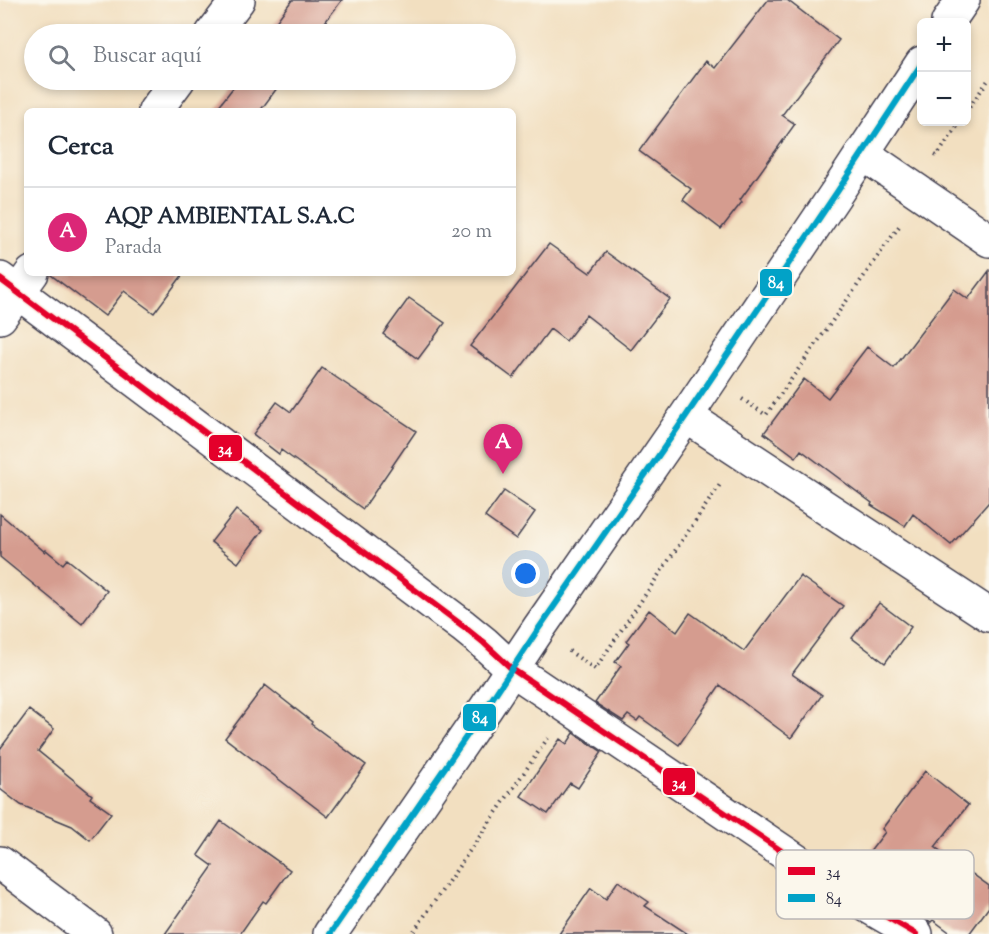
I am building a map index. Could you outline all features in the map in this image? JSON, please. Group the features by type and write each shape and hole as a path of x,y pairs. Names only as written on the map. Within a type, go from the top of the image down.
{"street":[{"path":"220,24 238,0"},
{"path":"951,18 963,0"},
{"path":"334,933 686,416 917,69"},
{"path":"156,108 170,90"},
{"path":"862,153 989,240"},
{"path":"12,290 463,626 512,669 779,850"},
{"path":"686,416 989,615"},
{"path":"0,863 95,934"},
{"path":"890,919 916,934"}],"path":[{"path":"971,105 989,79"},
{"path":"937,156 957,126"},
{"path":"739,396 766,415 904,219"},
{"path":"564,647 595,669 721,483"},
{"path":"414,931 548,738"}],"building":[{"path":"292,0 342,0 324,24 274,24"},
{"path":"768,0 787,0 839,40 782,115 795,124 721,229 683,200 691,189 639,151 706,61 715,68"},
{"path":"231,90 276,90 262,108 217,108"},
{"path":"549,244 590,273 606,252 670,299 631,350 586,315 566,341 550,329 513,378 470,346"},
{"path":"989,271 989,502 951,545 913,514 905,526 871,505 872,503 801,450 796,457 764,433 804,379 828,398 867,347 894,368 954,289 968,299"},
{"path":"52,276 182,276 154,313 124,291 105,316"},
{"path":"409,298 445,323 418,359 383,334"},
{"path":"322,368 416,431 363,509 281,450 279,454 253,434 277,402 291,412"},
{"path":"504,491 535,512 516,539 485,517"},
{"path":"236,510 263,530 238,563 211,542"},
{"path":"0,514 45,552 46,550 63,564 67,559 107,591 82,624 0,557"},
{"path":"800,576 843,606 792,674 822,695 791,738 720,685 679,745 640,717 637,721 628,715 623,721 595,703 621,666 615,662 629,643 626,641 649,610 677,632 690,613 744,651"},
{"path":"879,603 911,627 885,663 852,638"},
{"path":"265,685 312,722 311,724 366,765 328,817 225,738"},
{"path":"29,710 54,729 38,751 92,795 90,798 111,813 90,840 72,826 21,805 0,789 0,749"},
{"path":"574,733 602,752 578,788 570,783 548,814 521,796 560,739 567,744"},
{"path":"925,771 968,805 935,847 939,850 871,850 885,832 882,829"},
{"path":"221,821 290,870 266,903 263,901 240,934 165,934 213,866 198,855"},
{"path":"974,875 989,886 989,907 969,934 952,934 933,920 931,922 927,919 974,919"},
{"path":"618,881 649,902 645,906 688,934 559,934 591,888 606,899"}],"transit line":[{"name":"84","path":"330,934 686,416 917,71"},
{"name":"34","path":"0,279 463,626 512,669 780,850"},
{"name":"34","path":"890,919 916,934"}],"place":[{"name":"AQP AMBIENTAL S.A.C","path":"503,474"}]}
